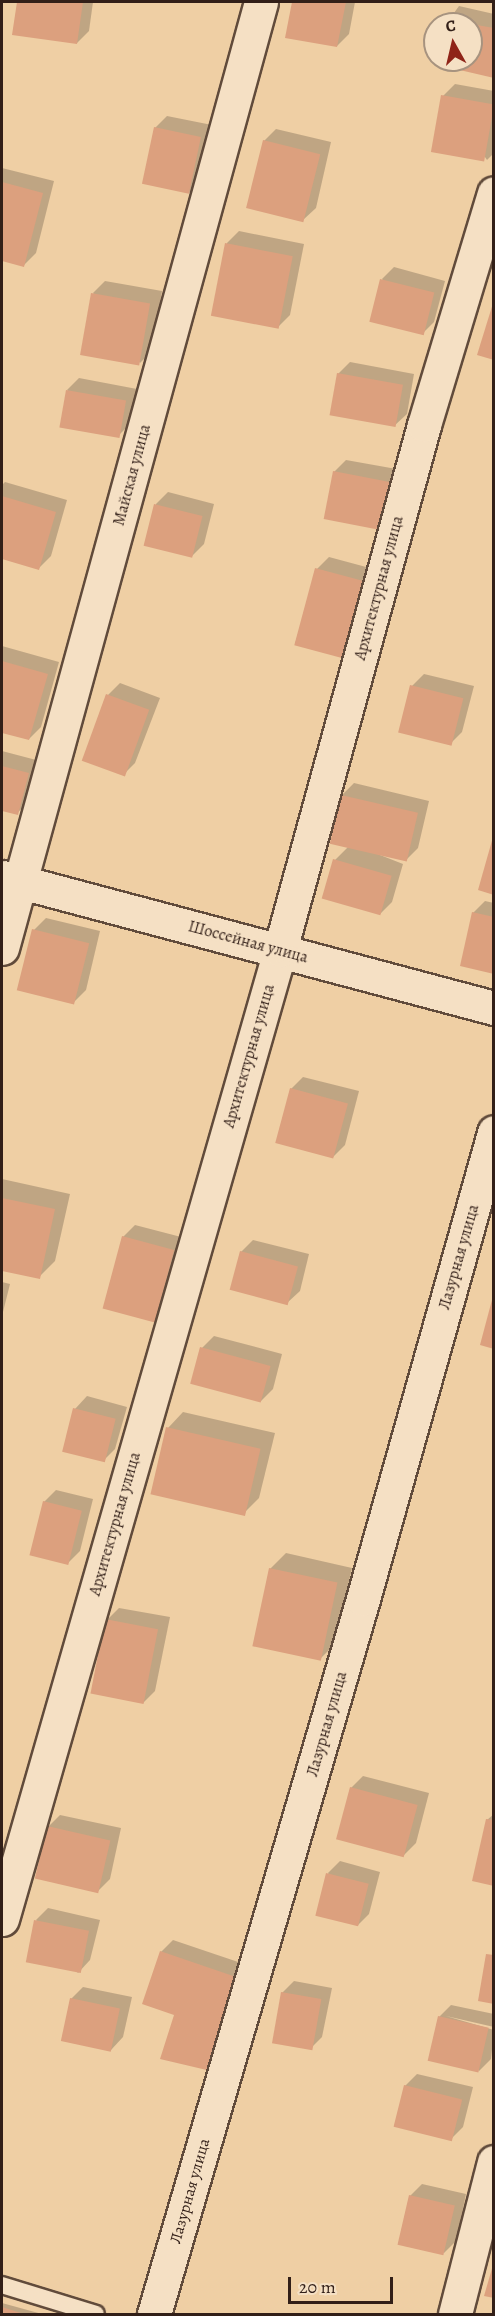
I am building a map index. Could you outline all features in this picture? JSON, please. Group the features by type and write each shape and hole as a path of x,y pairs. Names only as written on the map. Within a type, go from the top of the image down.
{"street":[{"name":"Майская улица","path":"2,948 11,880 261,2"},
{"name":"Архитектурная улица","path":"2,1919 280,950 424,425 494,193"},
{"name":"Шоссейная улица","path":"11,880 494,1008"},
{"name":"Лазурная улица","path":"154,2314 363,1599 494,1132"},
{"path":"455,2314 494,2162"}],"lane":[{"path":"2,2285 96,2314"}],"building":[{"path":"17,2 83,2 77,44 12,35"},
{"path":"292,2 346,2 337,47 285,38"},
{"path":"483,26 494,28 494,78 468,72 483,72"},
{"path":"441,95 494,104 484,161 431,152"},
{"path":"154,127 201,137 189,194 142,184"},
{"path":"263,140 320,154 303,222 246,208"},
{"path":"2,182 43,193 24,267 2,261"},
{"path":"225,243 293,256 279,329 211,316"},
{"path":"380,279 434,293 424,335 369,322"},
{"path":"91,293 150,303 139,365 80,355"},
{"path":"494,300 494,360 477,355"},
{"path":"337,373 403,385 396,427 330,415"},
{"path":"66,390 126,401 119,438 59,427"},
{"path":"333,471 391,482 382,530 324,519"},
{"path":"2,496 56,512 39,570 2,559"},
{"path":"154,504 203,516 192,558 144,546"},
{"path":"315,568 370,583 349,660 294,645"},
{"path":"2,661 48,674 29,740 2,733"},
{"path":"410,685 463,698 452,746 398,733"},
{"path":"106,694 149,710 125,776 82,761"},
{"path":"2,766 29,773 18,815 2,811"},
{"path":"341,795 418,813 407,861 330,844"},
{"path":"494,837 494,895 478,890"},
{"path":"333,859 392,876 380,915 322,898"},
{"path":"472,912 494,917 494,974 460,966"},
{"path":"32,929 89,943 74,1004 17,990"},
{"path":"290,1088 348,1104 333,1159 275,1143"},
{"path":"2,1198 55,1209 40,1279 2,1271"},
{"path":"122,1236 174,1250 155,1322 103,1308"},
{"path":"240,1251 298,1267 288,1305 230,1290"},
{"path":"494,1296 494,1349 480,1345"},
{"path":"200,1347 271,1366 261,1403 190,1384"},
{"path":"73,1408 116,1419 105,1462 62,1452"},
{"path":"166,1427 261,1449 245,1516 150,1494"},
{"path":"43,1501 82,1511 68,1565 29,1555"},
{"path":"269,1568 337,1583 321,1661 252,1646"},
{"path":"105,1619 158,1629 144,1704 90,1694"},
{"path":"350,1787 418,1805 404,1857 336,1839"},
{"path":"486,1819 494,1820 494,1886 472,1881"},
{"path":"47,1826 110,1841 98,1893 35,1879"},
{"path":"326,1873 369,1884 358,1926 315,1916"},
{"path":"34,1920 89,1931 81,1973 26,1962"},
{"path":"160,1951 239,1978 211,2071 160,2059 174,2015 142,2004"},
{"path":"486,1954 494,1955 494,2004 478,2001"},
{"path":"281,1992 321,1999 312,2050 272,2043"},
{"path":"70,1998 120,2009 111,2052 61,2041"},
{"path":"438,2016 489,2028 478,2073 428,2061"},
{"path":"404,2085 462,2100 452,2141 394,2127"},
{"path":"409,2195 455,2206 443,2255 398,2245"},
{"path":"494,2265 494,2298 484,2296"},
{"path":"2,2307 24,2314 2,2314"}]}
